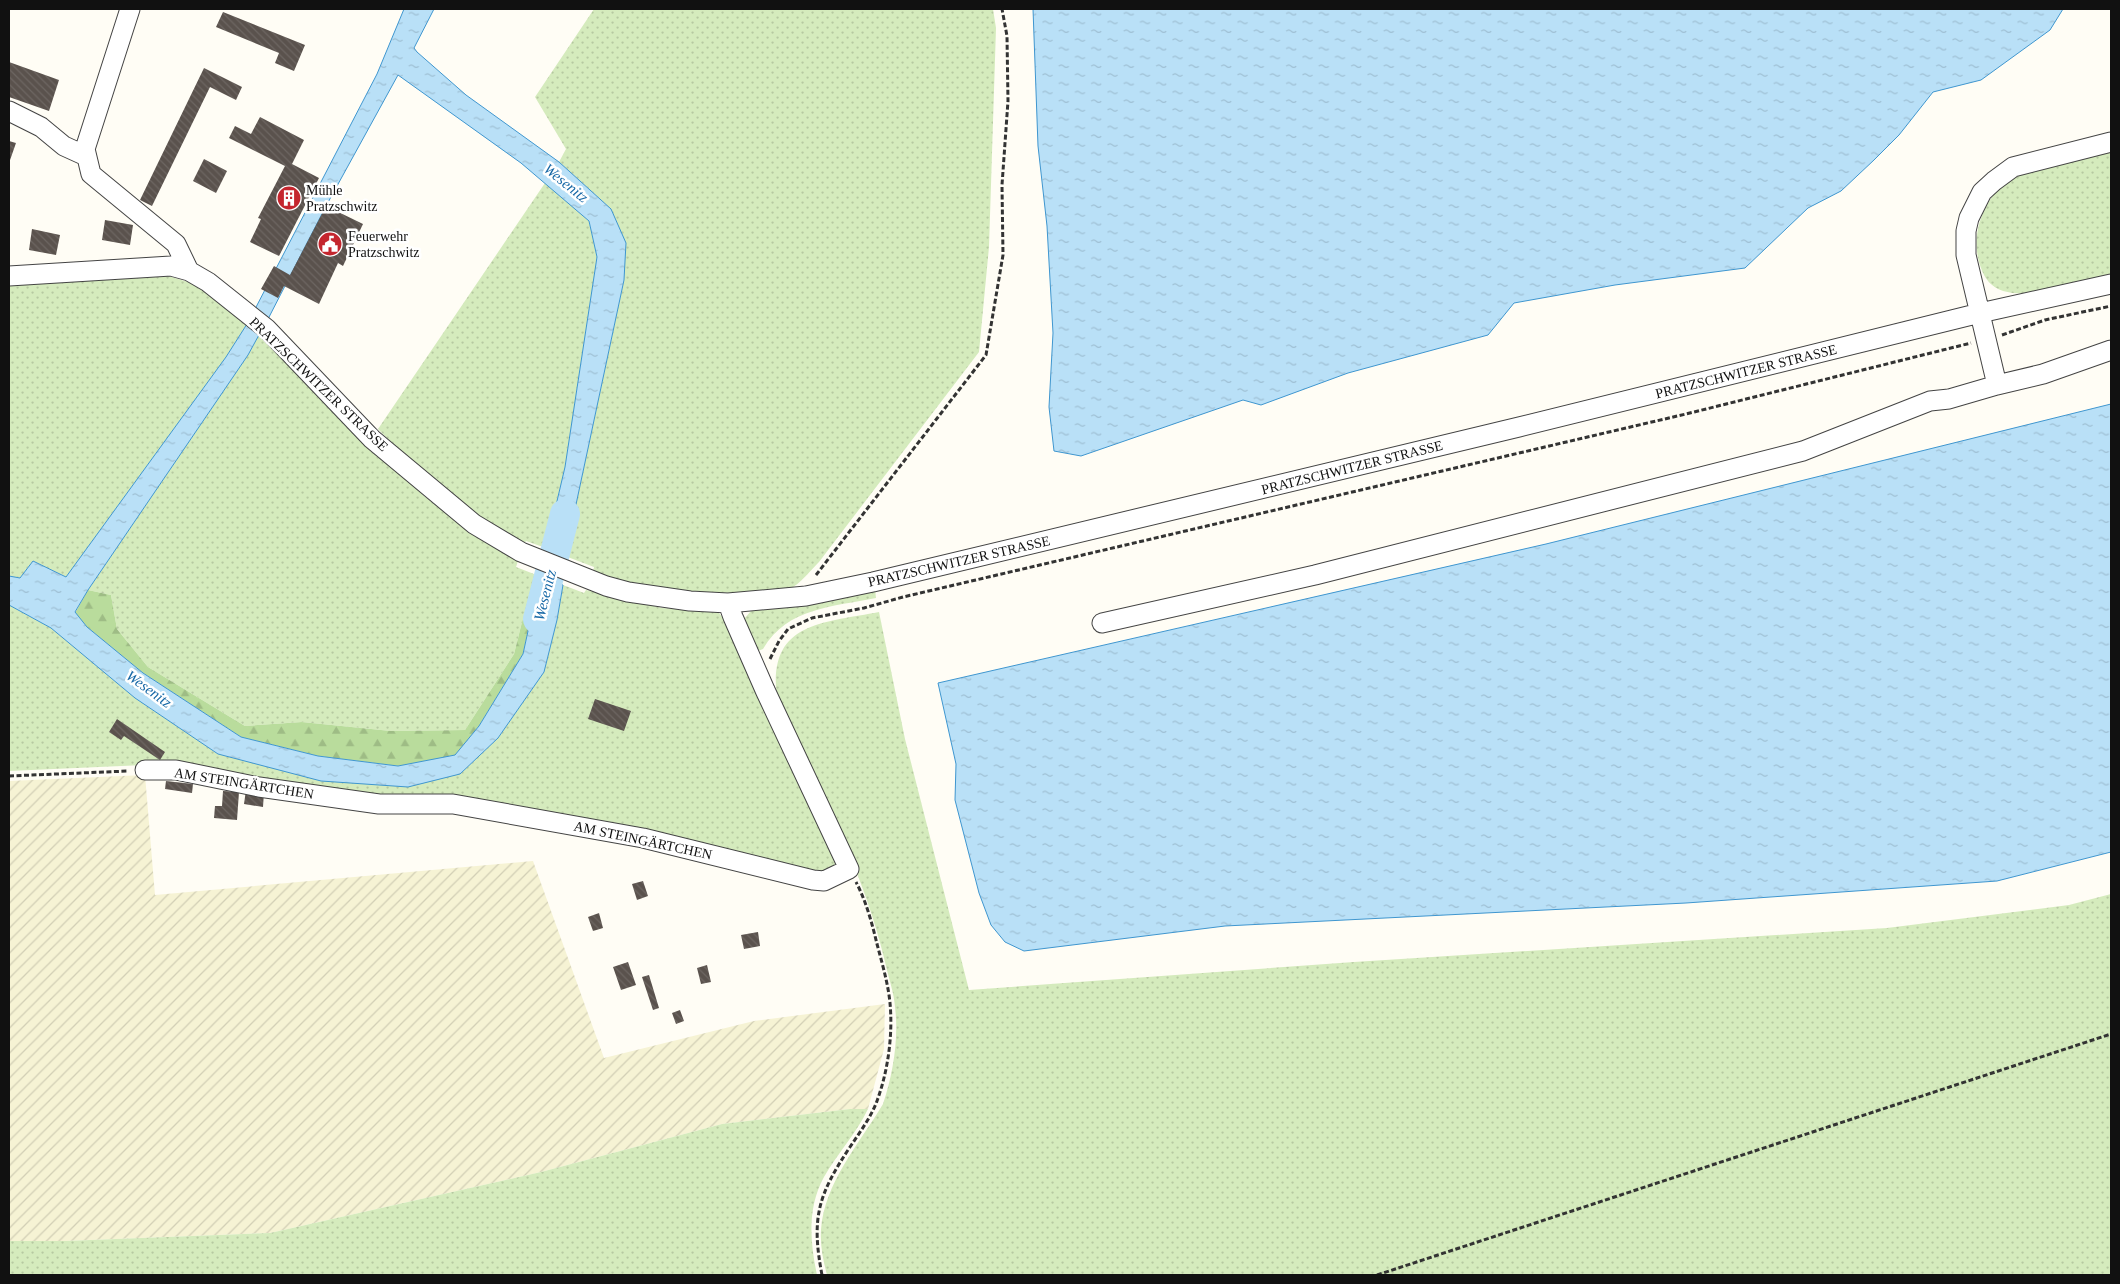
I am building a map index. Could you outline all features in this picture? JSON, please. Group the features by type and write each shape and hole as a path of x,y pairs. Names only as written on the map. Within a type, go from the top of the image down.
{"street":[{"path":"130,9 84,149 91,174 176,244 189,271"},
{"path":"9,111 42,127 64,146 86,156"},
{"path":"1997,385 1966,254 1966,231 1969,218 1982,192 2013,168 2111,142"},
{"name":"PRATZSCHWITZER STRASSE","path":"9,276 171,266 189,271 208,282 267,329 372,439 474,524 522,552 590,580 628,592 690,601 728,602 806,596 873,582 1509,429 1980,313 2111,284"},
{"path":"1102,623 1315,576 1803,451 1930,401 1949,399 2043,374 2111,350"},
{"path":"728,602 765,690 849,869"},
{"name":"AM STEINGÄRTCHEN","path":"145,770 176,770 259,787 379,804 453,804 643,838 813,880 824,881 849,869"}],"path":[{"path":"824,566 986,355 1003,255 1002,185 1008,101 1007,36 1002,9"},
{"path":"770,657 788,629 812,618 864,608 912,595 1686,414 1986,340 2045,320 2111,306"},
{"path":"9,776 145,770"},
{"path":"822,1275 816,1232 821,1198 828,1182 863,1128 877,1101 890,1047 890,1004 885,978 868,911 849,869"},
{"path":"1377,1275 2111,1034"}],"shaded area":[{"path":"145,775 155,895 533,861 604,1058 754,1021 885,1004 884,1049 868,1109 850,1109 722,1124 541,1172 270,1233 65,1241 9,1241 9,781"}],"green space":[{"path":"594,9 993,9 996,28 989,247 979,352 819,562 794,587 780,590 718,593 654,588 593,572 594,567 565,556 624,280 611,209 559,162 566,149 535,97"},
{"path":"2111,151 2111,275 2043,292 2015,293 2003,291 1992,285 1981,268 1977,255 1977,242 1982,216 1995,193 2004,183 2021,172"},
{"path":"545,183 589,221 597,257 565,467 546,548 526,541 524,544 479,519 425,477 378,429"},
{"path":"165,275 198,285 247,324 226,357 66,577 33,561 20,578 9,576 9,283"},
{"path":"260,333 423,495 471,533 518,561 516,567 534,574 514,654 465,730 391,731 302,722 245,726 148,667 117,629 111,595 88,590 248,355"},
{"path":"534,574 540,576 523,654 479,726 455,756 398,766 318,756 241,737 143,673 87,627 75,613 88,590 111,595 117,629 148,667 245,726 302,722 391,731 465,730 514,654"},
{"path":"563,585 584,593 586,590 662,608 718,612 729,625 834,849 835,864 829,873 817,875 380,799 144,765 9,771 9,605 51,628 135,698 218,754 460,774 498,738 544,672 557,620"},
{"path":"875,589 876,598 828,607 798,617 773,635 763,649 755,652 744,619 751,611"},
{"path":"879,612 905,739 969,990 1354,962 1887,928 2069,905 2111,894 2111,1275 827,1275 821,1241 824,1213 829,1196 844,1164 883,1104 890,1081 894,1056 896,1019 891,986 866,897 839,829 777,698 776,673 781,654 790,640 803,631 838,619"},
{"path":"850,1109 868,1109 824,1177 815,1201 812,1213 812,1238 817,1275 9,1275 9,1241 65,1241 270,1233 541,1172 722,1124"}],"water":[{"path":"404,9 434,9 414,48 417,52 466,95 559,162 611,209 626,243 624,280 565,556 546,548 565,467 597,257 589,221 521,163 398,75 326,206 267,321 254,311 377,74"},
{"path":"1033,9 2063,9 2050,30 1981,80 1933,92 1899,135 1841,191 1808,208 1745,268 1615,285 1514,303 1488,335 1348,373 1261,405 1243,400 1081,456 1054,451 1049,407 1053,333 1047,226 1038,146"},
{"path":"247,324 260,333 248,355 88,590 75,612 87,627 143,673 241,737 318,756 398,766 455,755 479,726 523,654 540,576 563,585 557,620 544,672 498,738 460,774 408,787 321,781 218,754 135,698 51,628 9,605 9,576 20,578 33,561 66,577 226,357"},
{"path":"2111,404 2111,852 1997,881 1686,903 1225,926 1024,951 1005,942 991,925 979,893 955,800 956,764 938,683 1546,544"}],"building":[{"path":"223,12 305,45 294,71 275,63 279,53 216,27"},
{"path":"9,62 59,80 49,111 9,97"},
{"path":"204,68 242,87 236,100 210,87 152,206 140,200"},
{"name":"Mühle Pratzschwitz","path":"260,117 304,140 292,164 319,178 279,256 250,242 261,219 258,218 285,166 229,138 235,126 251,134"},
{"path":"9,141 16,143 9,163"},
{"path":"204,159 227,171 216,193 193,181"},
{"name":"Feuerwehr Pratzschwitz","path":"326,206 363,224 343,266 338,263 319,304 284,286 278,298 261,289 274,266 290,275"},
{"path":"105,220 133,225 130,245 102,240"},
{"path":"32,229 60,235 56,255 29,250"},
{"path":"595,699 631,711 624,731 588,719"},
{"path":"117,719 165,752 160,760 124,736 121,740 109,732"},
{"path":"166,781 193,784 192,793 165,789"},
{"path":"246,790 264,792 263,807 244,804"},
{"path":"223,791 239,792 237,820 214,818 215,806 222,806"},
{"path":"643,881 648,896 637,900 632,884"},
{"path":"599,913 603,928 593,931 588,917"},
{"path":"758,932 760,946 744,949 741,935"},
{"path":"628,962 636,985 621,990 613,967"},
{"path":"707,965 711,982 701,984 697,968"},
{"path":"649,975 659,1008 653,1010 642,977"},
{"path":"680,1010 684,1021 676,1024 672,1013"}],"waterway":[{"name":"Wesenitz","path":"538,619 565,514"}],"place":[{"name":"Mühle Pratzschwitz","path":"289,198"},
{"name":"Feuerwehr Pratzschwitz","path":"330,244"}]}
